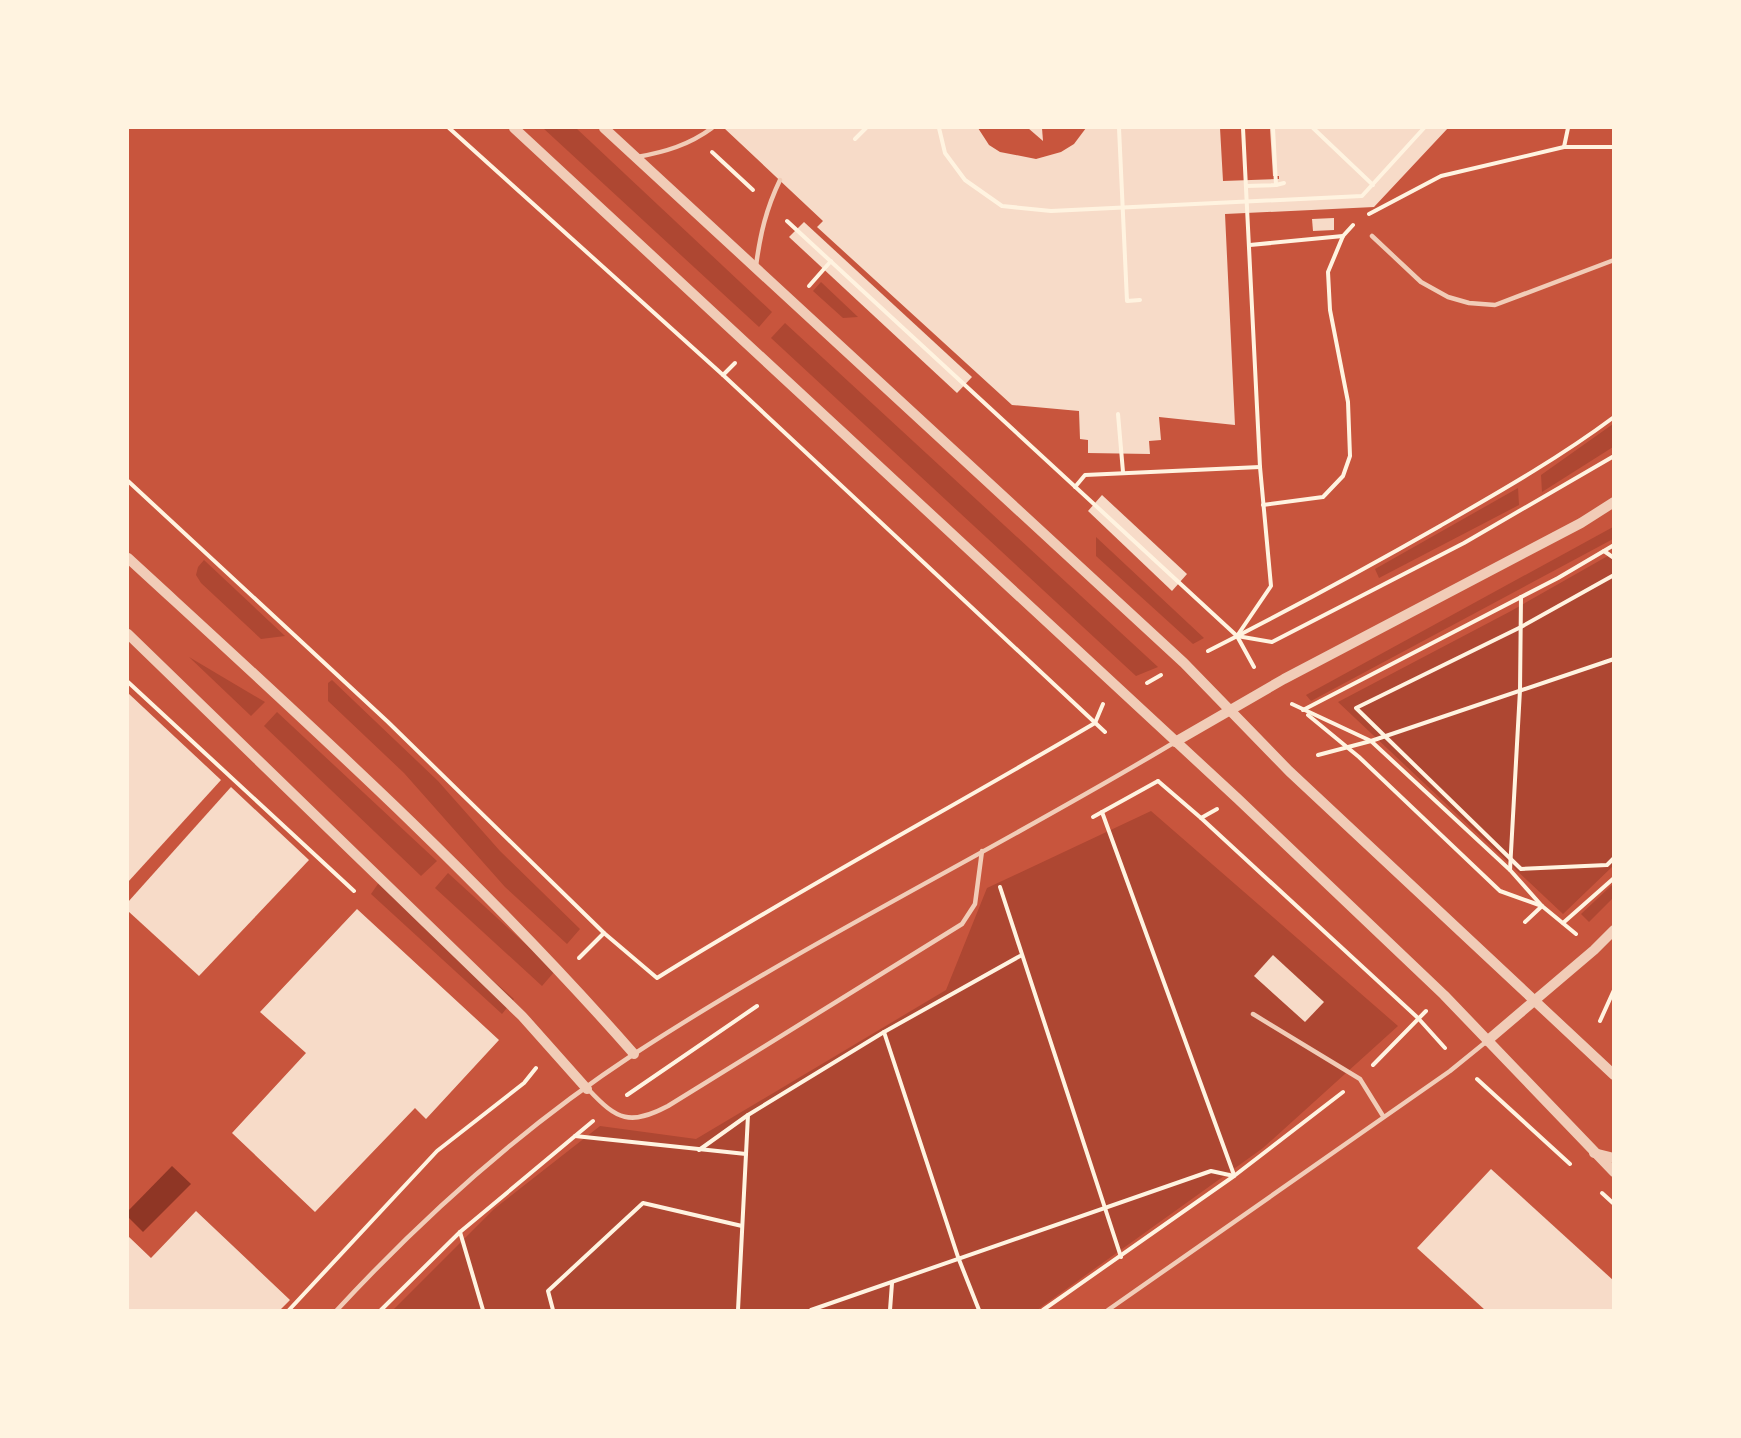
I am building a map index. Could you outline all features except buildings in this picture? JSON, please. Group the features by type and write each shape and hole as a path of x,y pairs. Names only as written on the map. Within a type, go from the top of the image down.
{"street":[{"path":"514,128 1115,683 1444,995 1614,1172"},
{"path":"604,128 1176,655 1289,771 1614,1075"},
{"path":"1175,742 1284,679 1484,576 1581,523 1614,502"},
{"path":"128,558 331,744 564,974 634,1054"},
{"path":"128,634 522,1016 587,1089"},
{"path":"1487,1041 1614,930"},
{"path":"1594,1153 1614,1158"}],"lane":[{"path":"637,157 670,151 698,138 712,128"},
{"path":"756,266 760,233 769,204 780,180"},
{"path":"1372,236 1421,282 1448,297 1469,303 1494,305 1614,260"},
{"path":"337,1311 445,1204 538,1124 634,1054 864,916 1175,742"},
{"path":"587,1089 608,1110 634,1119 649,1116 668,1106 962,924 975,904 982,850"},
{"path":"1253,1014 1360,1079 1383,1116"},
{"path":"1108,1311 1450,1071 1487,1041"}],"path":[{"path":"449,128 723,375 1105,732"},
{"path":"855,139 866,128"},
{"path":"939,128 945,153 964,180 1002,206 1051,211 1362,196 1424,128"},
{"path":"1119,128 1127,301 1140,300"},
{"path":"1237,636 1271,586 1260,467 1243,128"},
{"path":"1273,128 1276,185"},
{"path":"1313,128 1373,185"},
{"path":"1564,147 1568,128"},
{"path":"698,138 959,382 1237,636 1254,667"},
{"path":"1263,505 1323,497 1343,476 1350,456 1348,402 1330,310 1328,272 1343,236 1359,219 1441,176 1564,147 1614,147"},
{"path":"1246,186 1284,183"},
{"path":"1324,231 1324,238"},
{"path":"1250,245 1343,236"},
{"path":"809,286 831,261"},
{"path":"723,375 736,363"},
{"path":"1118,414 1123,472"},
{"path":"1208,651 1308,601 1488,498 1585,438 1614,417"},
{"path":"1237,636 1272,642 1464,543 1614,456"},
{"path":"1075,487 1085,475 1260,467"},
{"path":"128,481 388,722 604,933 657,978 777,904 964,800 1095,723 1104,704"},
{"path":"1303,710 1521,597 1614,545"},
{"path":"1604,551 1614,558"},
{"path":"1614,575 1521,627 1356,708 1521,869 1607,865 1614,858"},
{"path":"1510,870 1520,690 1521,597"},
{"path":"1318,755 1371,741 1614,659"},
{"path":"1147,684 1165,673"},
{"path":"128,682 361,896"},
{"path":"1292,704 1371,741 1510,870 1542,906 1576,934"},
{"path":"1303,710 1348,747 1500,891 1542,906"},
{"path":"1151,774 1418,1018 1445,1048"},
{"path":"1201,818 1218,809"},
{"path":"1102,812 1234,1176"},
{"path":"1563,923 1614,878"},
{"path":"998,881 1020,956 1121,1257"},
{"path":"1525,922 1542,906"},
{"path":"564,974 604,933"},
{"path":"698,1150 748,1115 884,1032 1020,956"},
{"path":"1600,1021 1614,990"},
{"path":"1043,1311 1234,1176 1360,1079 1428,1009"},
{"path":"884,1032 958,1257 979,1311"},
{"path":"289,1311 437,1151 524,1083 542,1060"},
{"path":"1477,1079 1571,1165"},
{"path":"738,1311 748,1115"},
{"path":"574,1136 747,1154"},
{"path":"811,1311 958,1257 1211,1171 1234,1176"},
{"path":"1596,1188 1614,1204"},
{"path":"553,1311 548,1291 643,1203 742,1226"},
{"path":"460,1232 483,1311"},
{"path":"890,1311 892,1283"}],"shaded area":[{"path":"543,128 576,128 772,312 759,327"},
{"path":"821,282 858,317 843,318 813,291"},
{"path":"785,323 1158,667 1136,676 771,338"},
{"path":"1613,424 1613,447 1542,492 1541,475"},
{"path":"1518,488 1519,505 1379,578 1375,569"},
{"path":"1613,527 1613,539 1311,701 1306,695"},
{"path":"1096,537 1204,638 1193,644 1096,556"},
{"path":"1613,553 1613,866 1563,914 1338,702 1511,611"},
{"path":"204,560 285,636 261,639 201,583 196,575 198,567"},
{"path":"189,657 265,702 251,716"},
{"path":"332,680 438,781 500,851 580,929 567,944 505,887 404,773 328,701 328,683"},
{"path":"277,712 437,861 421,876 264,726"},
{"path":"1151,811 1398,1026 1263,1148 1037,1310 393,1310 494,1209 600,1126 696,1139 946,990 987,888"},
{"path":"448,873 555,971 542,986 435,888"},
{"path":"380,881 514,999 502,1014 371,894"},
{"path":"1613,884 1613,898 1589,922 1581,914"},
{"path":"172,1166 191,1184 143,1232 128,1217 128,1211"}]}
